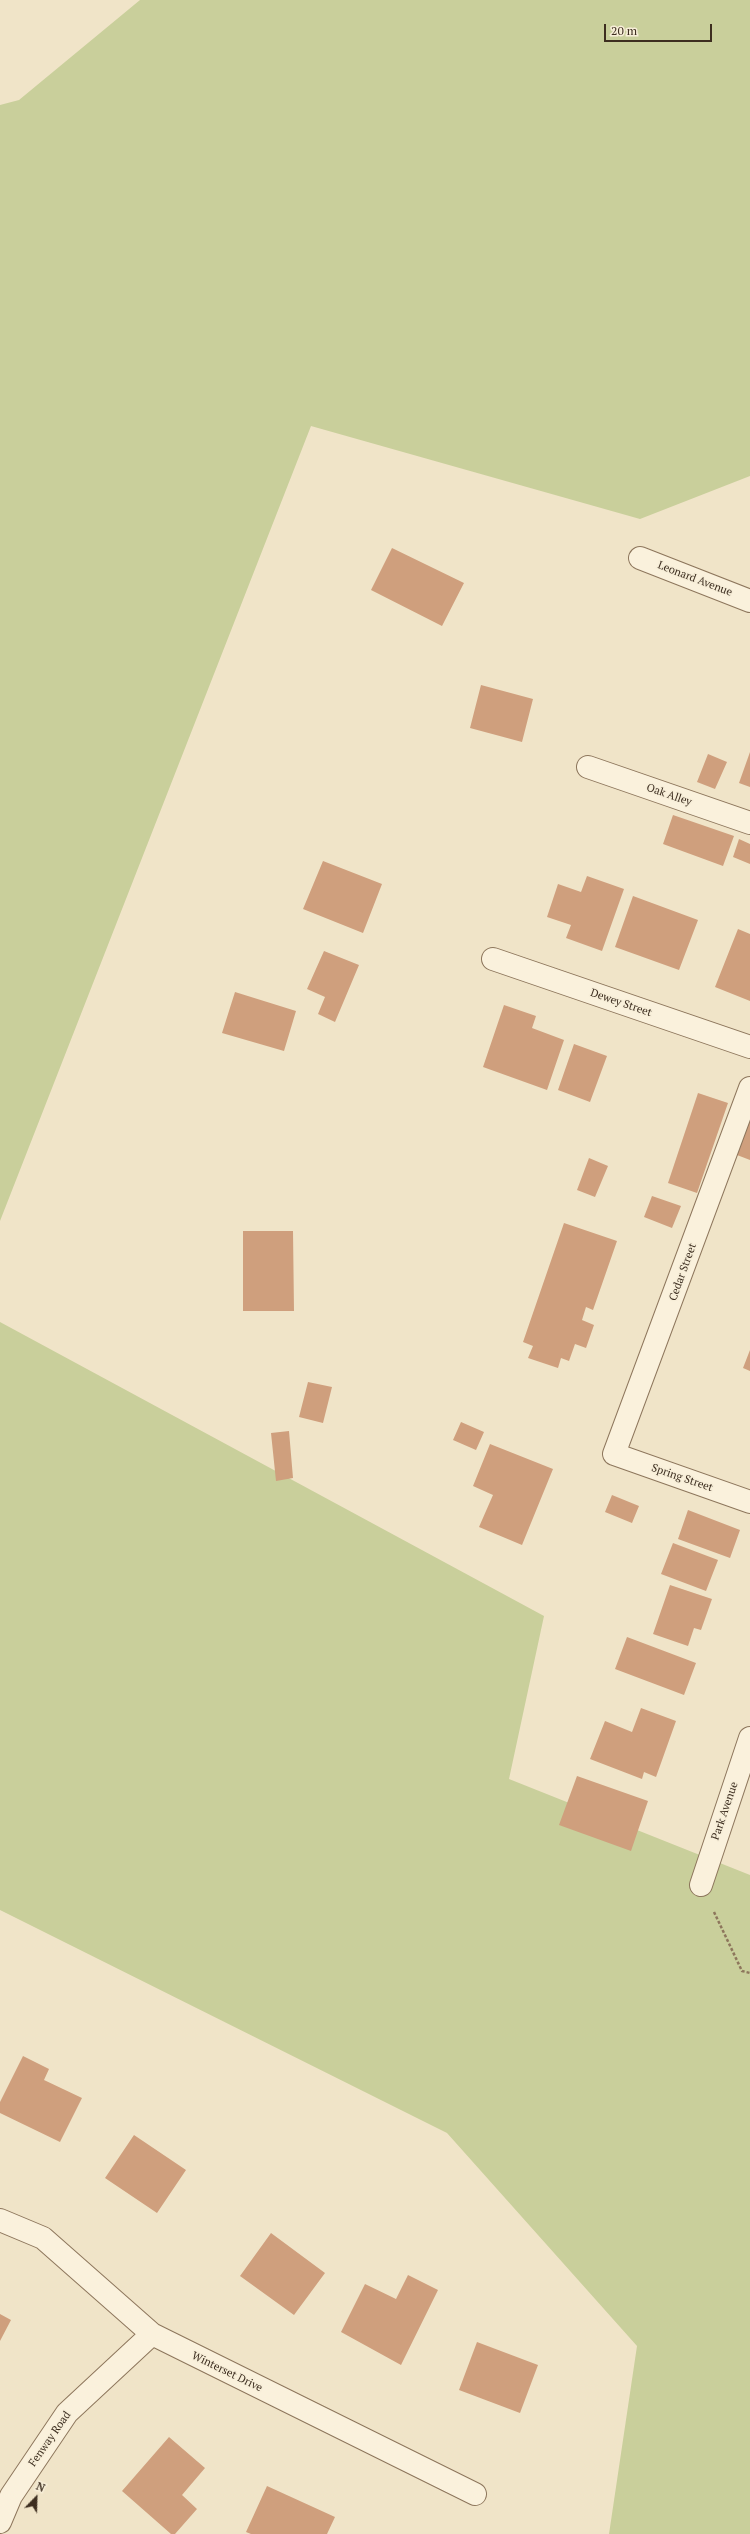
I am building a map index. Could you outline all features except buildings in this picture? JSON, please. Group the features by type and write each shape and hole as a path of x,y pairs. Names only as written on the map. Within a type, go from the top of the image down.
{"street":[{"name":"Leonard Avenue","path":"640,558 750,600"},
{"name":"Oak Alley","path":"588,768 750,823"},
{"name":"Dewey Street","path":"493,959 750,1047"},
{"name":"Cedar Street","path":"614,1454 750,1088"},
{"name":"Spring Street","path":"614,1454 750,1502"},
{"name":"Park Avenue","path":"700,1885 750,1738"},
{"name":"Winterset Drive","path":"0,2220 43,2238 152,2334 475,2494"},
{"name":"Fenway Road","path":"0,2522 11,2496 67,2413 152,2334"}],"path":[{"path":"700,1885 742,1971 750,1973"}],"green space":[{"path":"140,0 750,0 750,476 640,519 311,426 0,1221 0,105 19,100"},
{"path":"0,1322 544,1616 509,1779 750,1875 750,2534 609,2534 637,2346 447,2133 0,1910"}]}
